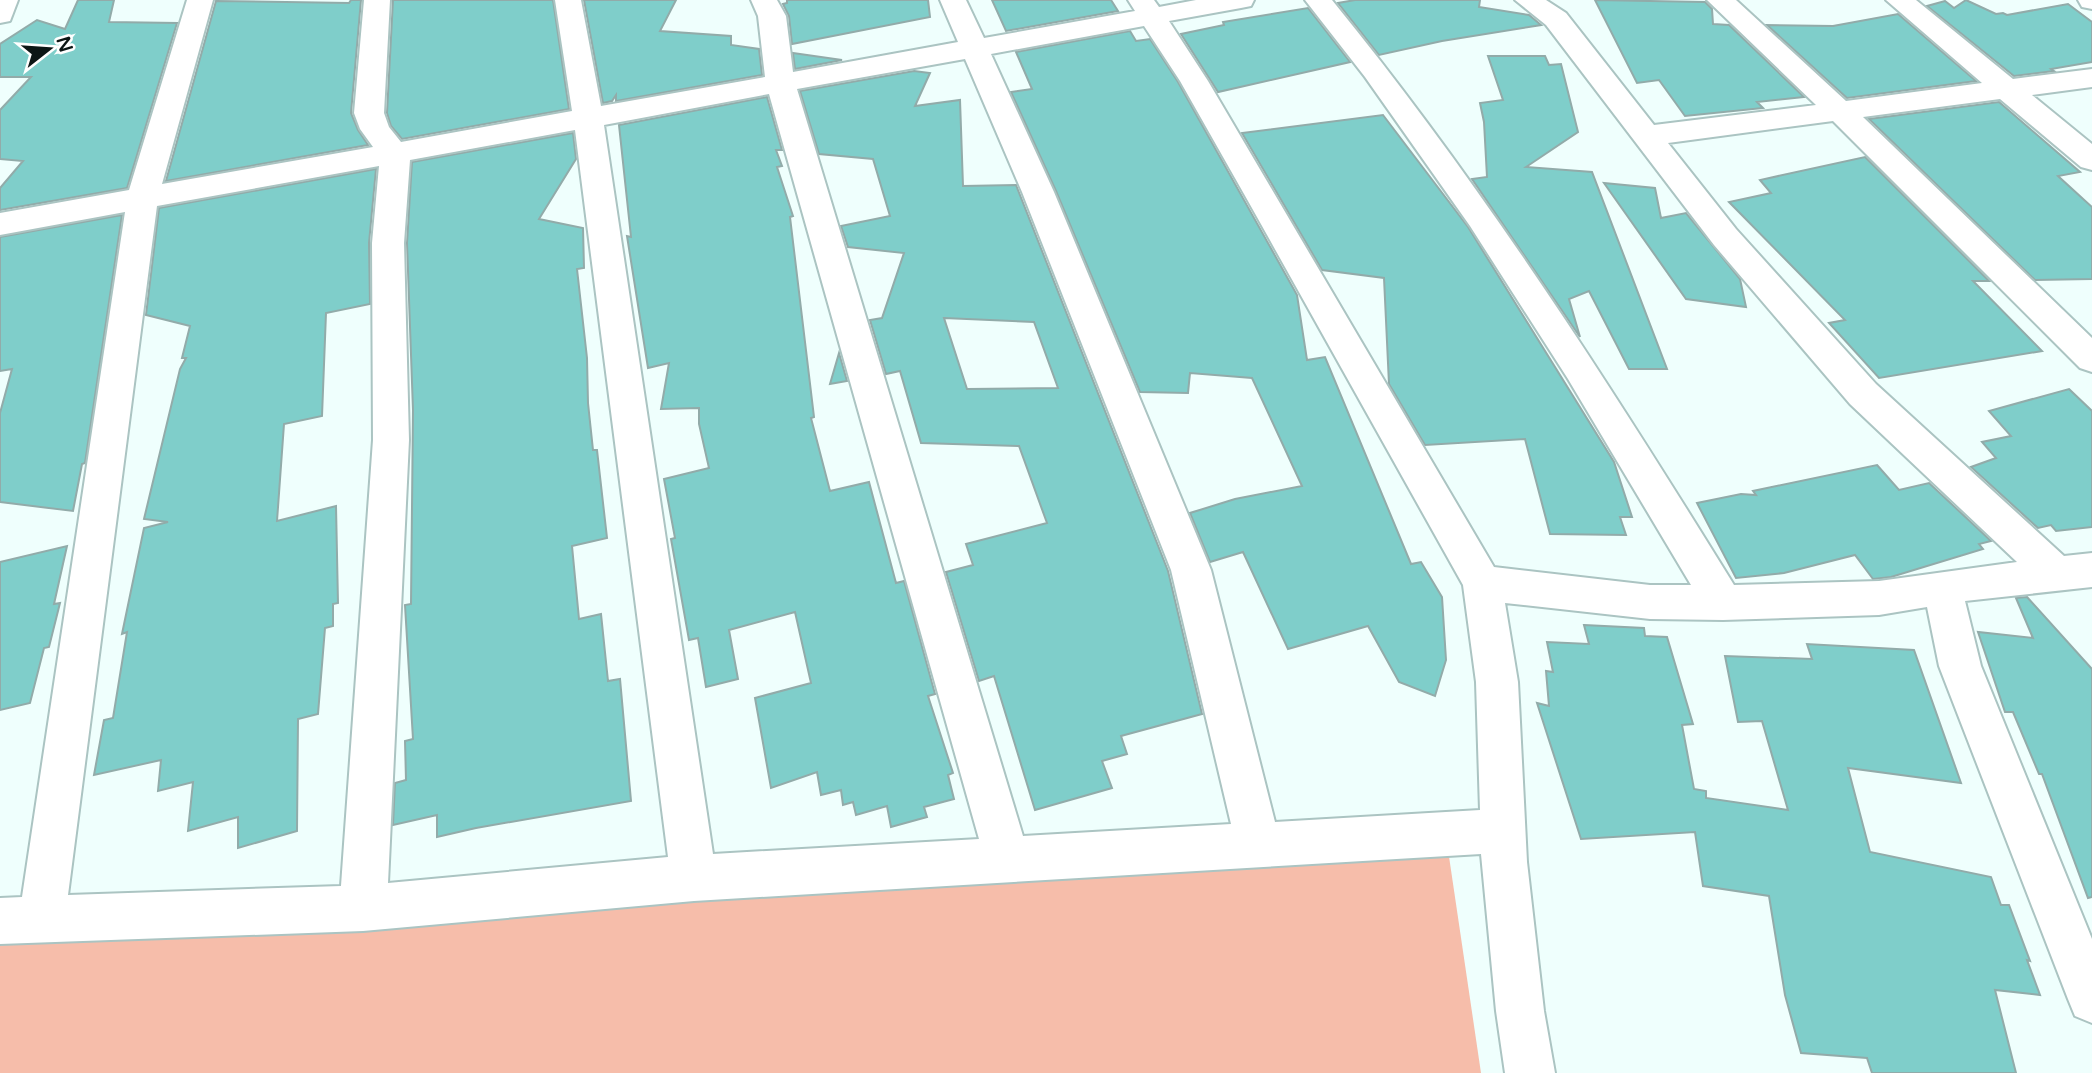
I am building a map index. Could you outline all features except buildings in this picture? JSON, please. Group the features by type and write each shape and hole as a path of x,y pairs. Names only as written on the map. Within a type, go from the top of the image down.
{"street":[{"path":"0,15 5,0"},
{"path":"200,0 142,200 21,920 363,908 694,878 1502,831"},
{"path":"363,908 391,440 388,243 395,155 375,129 369,113 377,0"},
{"path":"568,0 588,118 694,878"},
{"path":"764,0 772,16 780,82 1008,861"},
{"path":"953,0 1038,192 1191,570 1259,846"},
{"path":"0,224 395,155 976,48 1146,7 1241,0"},
{"path":"1318,0 1370,63 1475,205 1723,603"},
{"path":"1528,0 1556,19 1726,237 1863,394 2074,572"},
{"path":"1720,0 1840,111 2092,359"},
{"path":"1899,0 2092,160"},
{"path":"1146,7 1194,81 1482,583 1497,682 1502,831 1520,1011 1530,1073"},
{"path":"1646,136 2092,78"},
{"path":"1482,583 1650,602 1723,603 1880,598 1942,587 2074,572"},
{"path":"1942,587 1960,666 2092,999"}],"shaded area":[{"path":"1447,843 1481,1073 0,1073 0,922"}]}
